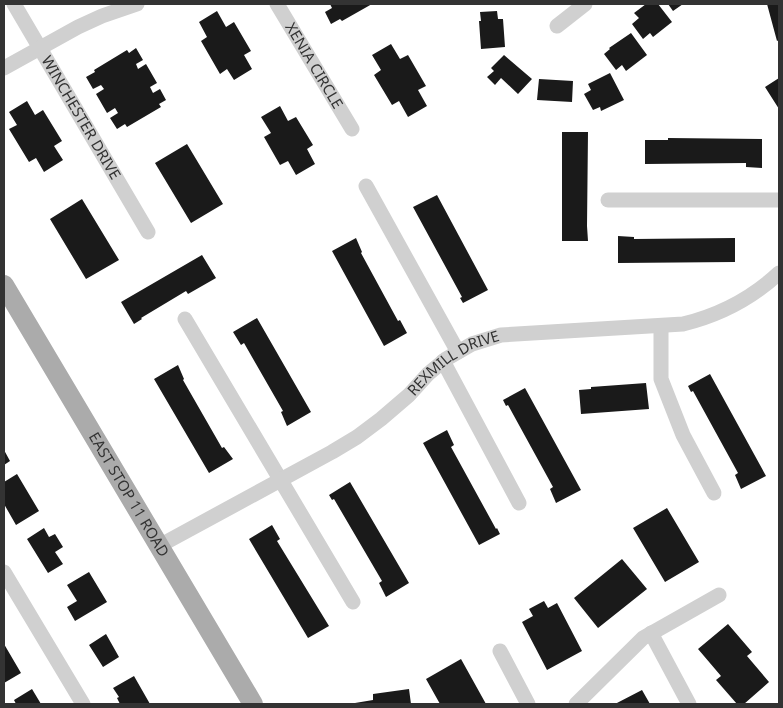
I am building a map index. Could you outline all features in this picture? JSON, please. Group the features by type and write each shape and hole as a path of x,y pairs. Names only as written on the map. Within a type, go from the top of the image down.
{"main road":[{"name":"EAST STOP 11 ROAD","path":"4,285 253,704"}],"street":[{"name":"WINCHESTER DRIVE","path":"14,4 148,232"},
{"path":"4,68 95,19 137,4"},
{"name":"XENIA CIRCLE","path":"277,4 352,129"},
{"path":"557,26 585,4"},
{"path":"366,186 458,352"},
{"path":"608,200 779,200"},
{"name":"REXMILL DRIVE","path":"158,546 332,452 369,429 398,405 443,361 472,344 501,334 683,324 725,310 757,292 779,273"},
{"path":"185,319 353,602"},
{"path":"662,326 661,379 683,435 714,493"},
{"path":"443,361 520,503"},
{"path":"4,572 83,704"},
{"path":"576,704 643,638 719,595"},
{"path":"651,633 689,704"},
{"path":"500,651 528,704"}],"building":[{"path":"330,4 372,4 342,21 340,19 331,24 325,12 332,8"},
{"path":"646,4 658,4 672,22 653,37 650,33 643,39 632,24 639,18 634,13"},
{"path":"668,4 683,4 673,11"},
{"path":"767,4 779,4 779,40 777,41"},
{"path":"217,11 226,27 234,22 251,51 244,55 252,69 234,80 227,69 220,74 201,41 207,37 199,22"},
{"path":"497,11 498,19 503,19 505,47 481,49 480,12"},
{"path":"631,33 647,55 626,71 622,65 616,70 604,54 609,48"},
{"path":"391,44 400,59 408,55 426,86 418,90 427,106 408,117 399,101 392,105 374,75 381,70 372,55"},
{"path":"136,48 143,60 136,64 138,69 146,64 157,83 150,87 153,93 160,89 166,100 159,104 161,107 127,127 125,124 117,129 110,118 118,113 115,108 107,113 96,94 104,89 101,85 93,89 86,77 127,50 129,53"},
{"path":"504,55 532,79 518,94 501,78 495,85 487,77 494,71 491,68"},
{"path":"610,73 624,100 601,111 600,107 593,110 584,94 591,90 588,84"},
{"path":"779,78 779,109 765,87"},
{"path":"539,79 573,81 572,102 537,100"},
{"path":"27,101 35,115 43,110 62,141 54,146 63,160 44,172 36,158 29,162 9,129 17,125 9,112"},
{"path":"280,106 288,121 296,117 313,145 307,149 315,164 296,175 288,161 280,165 264,137 271,133 261,117"},
{"path":"562,132 588,132 588,241 562,241"},
{"path":"668,138 762,139 762,168 746,167 746,163 645,164 645,140 668,140"},
{"path":"187,144 223,204 191,223 155,163"},
{"path":"437,195 488,290 463,303 460,298 462,297 413,207"},
{"path":"82,199 119,260 86,279 50,219"},
{"path":"618,236 634,237 634,239 735,238 735,262 618,263"},
{"path":"356,238 361,253 398,321 400,320 407,333 384,346 332,251"},
{"path":"202,255 216,278 188,294 186,291 134,324 121,302"},
{"path":"257,318 311,412 287,426 281,412 283,411 244,343 241,345 233,332"},
{"path":"178,365 183,380 222,448 224,447 233,459 209,473 154,379"},
{"path":"710,374 766,476 741,489 735,475 738,473 693,391 691,392 688,386"},
{"path":"646,383 649,409 581,414 579,390 591,389 591,387"},
{"path":"525,388 581,490 556,503 550,489 553,487 508,405 506,406 503,400"},
{"path":"447,430 454,445 451,447 500,534 479,545 423,443"},
{"path":"4,450 10,461 4,465"},
{"path":"17,474 39,511 16,525 4,504 4,482"},
{"path":"350,482 409,583 386,597 379,583 382,581 334,499 332,500 329,495"},
{"path":"667,508 699,562 665,582 633,528"},
{"path":"272,525 280,539 277,541 329,626 308,638 249,539"},
{"path":"44,528 49,537 55,534 63,547 55,552 63,564 48,573 27,539"},
{"path":"622,559 647,589 598,628 574,598"},
{"path":"89,572 107,602 75,621 67,607 77,601 67,585"},
{"path":"544,601 548,608 557,603 582,651 547,670 522,622 533,616 529,609"},
{"path":"728,624 752,652 747,656 769,682 744,704 737,704 716,680 721,676 698,649"},
{"path":"106,634 119,657 103,667 89,645"},
{"path":"4,644 21,673 4,683"},
{"path":"461,659 486,704 440,704 426,679"},
{"path":"134,676 150,704 120,704 117,698 119,697 113,688"},
{"path":"32,689 41,704 16,704 14,700"},
{"path":"409,689 411,704 349,704 373,700 373,694"},
{"path":"642,690 650,704 615,704"}]}
